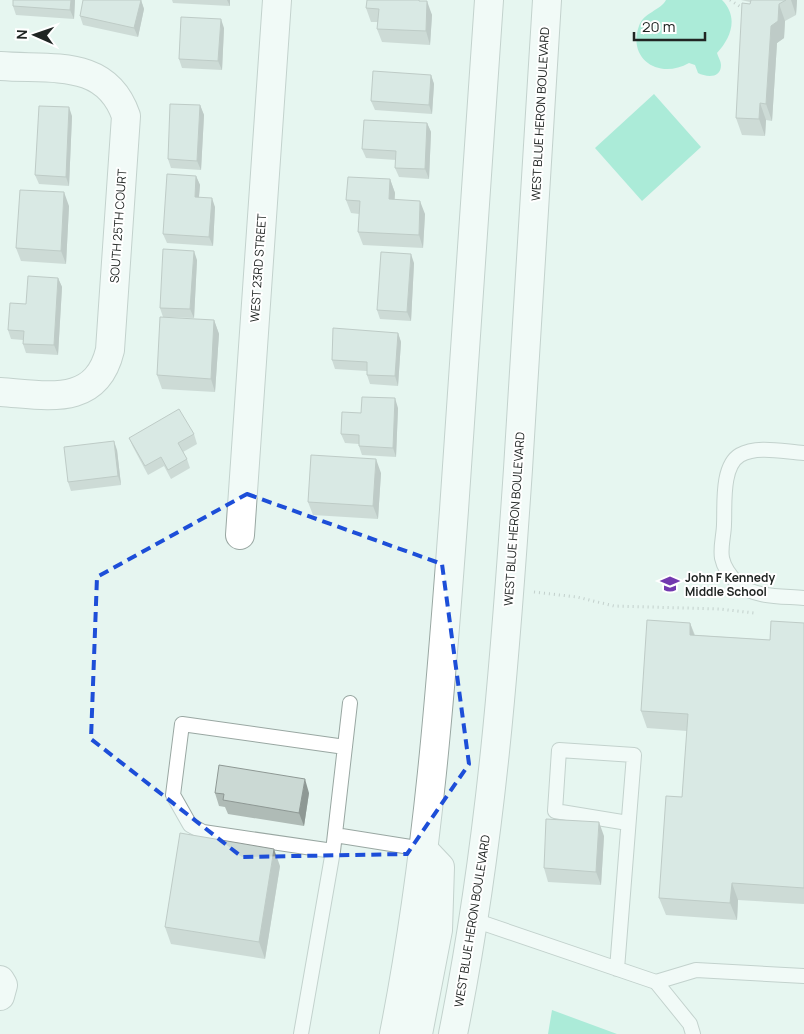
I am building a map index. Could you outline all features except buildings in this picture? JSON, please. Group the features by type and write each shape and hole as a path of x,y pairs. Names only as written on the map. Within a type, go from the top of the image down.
{"main road":[{"name":"WEST 23RD STREET","path":"240,535 276,0"},
{"path":"394,1034 423,849 432,772 448,590 490,0"},
{"name":"WEST BLUE HERON BOULEVARD","path":"453,1034 474,920 497,747 516,492 547,0"},
{"name":"SOUTH 25TH COURT","path":"0,66 75,71 93,75 109,86 115,93 126,116 110,350 107,361 101,373 92,383 71,394 58,396 0,392"},
{"path":"418,1034 438,930 440,867 423,849"},
{"path":"0,980 3,985 0,996"}],"lane":[{"path":"804,453 754,450 738,456 730,470 724,489 722,559 728,573 738,584 753,593 804,598"},
{"path":"301,1034 333,851 350,703"},
{"path":"333,851 203,832 190,825 173,795 182,724 345,747"},
{"path":"617,969 634,755 559,750 555,811 628,823"},
{"path":"335,835 423,849"},
{"path":"474,920 656,982 690,1024 693,1034"},
{"path":"656,982 696,970 804,976"}],"path":[{"path":"730,0 736,6 750,11"},
{"path":"527,591 577,597 614,606 720,609 755,614"}],"highlighted area":[{"path":"247,494 442,564 469,764 407,854 242,857 91,739 97,577"}],"shaded area":[{"path":"666,0 722,0 732,20 726,41 717,53 721,62 719,73 709,76 698,73 695,65 689,63 678,68 667,69 657,67 648,63 642,57 636,38 641,21 660,7"},
{"path":"654,94 701,147 642,201 595,148"},
{"path":"552,1010 617,1034 548,1034"}],"place":[{"name":"John F Kennedy Middle School","path":"670,584"}]}
